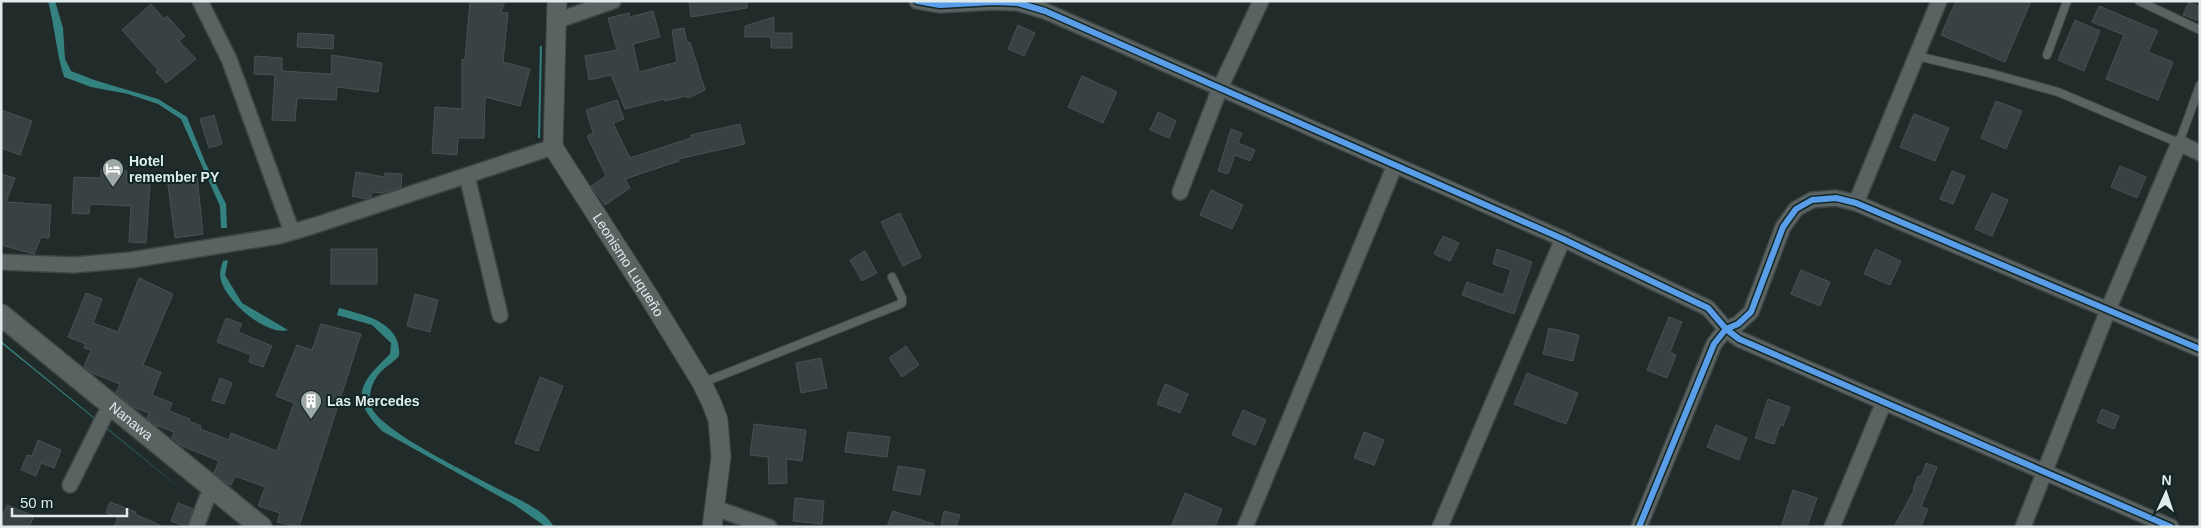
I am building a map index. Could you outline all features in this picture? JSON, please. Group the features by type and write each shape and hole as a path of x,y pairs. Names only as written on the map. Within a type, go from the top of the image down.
{"main road":[{"name":"Nanawa","path":"1,315 211,493 242,527"},
{"name":"Nanawa","path":"1,331 105,415 211,493 261,527"}],"street":[{"path":"200,1 229,60 292,232"},
{"path":"1,262 74,265 108,262 292,232 553,147 557,1"},
{"path":"556,21 613,1"},
{"path":"917,1 940,5 1018,3 1030,6 1563,239 1708,308 1726,329 1740,340 2171,527"},
{"path":"1180,192 1220,88 1261,1"},
{"path":"1856,203 1939,1"},
{"path":"2023,527 2108,310 2179,144 2200,153"},
{"name":"Leonismo Luqueño","path":"553,147 702,383 712,404 720,438 721,456 713,518"},
{"path":"1245,527 1395,165"},
{"path":"467,176 500,315"},
{"path":"1639,527 1714,344 1726,329 1738,324 1751,312 1783,227 1796,209 1812,200 1836,198 1856,203 2200,349"},
{"path":"1440,527 1563,239"},
{"path":"1832,527 1884,402"},
{"path":"70,485 105,415"},
{"path":"196,527 211,493"},
{"path":"713,518 770,527"}],"lane":[{"path":"2047,55 2067,1"},
{"path":"2139,1 2200,30"},
{"path":"1917,56 2058,92 2179,144 2200,85"},
{"path":"702,383 898,305 902,302 902,298 892,277"}],"water":[{"path":"48,1 55,1 63,28 65,59 71,71 94,80 158,99 187,117 205,162 226,204 227,228 221,228 220,206 181,119 158,104 128,94 91,87 64,77"},
{"path":"540,46 542,46 540,138 538,138"},
{"path":"228,260 225,275 242,303 288,330 269,328 258,322 230,298 224,288 220,275 223,261"},
{"path":"339,308 370,317 379,322 388,328 398,344 399,356 377,376 371,389 370,403 378,416 410,441 432,454 534,508 545,516 554,527 546,527 515,505 382,431 365,409 362,390 372,373 390,354 391,343 372,325 337,315"},
{"path":"1,341 197,502 1,343"}],"building":[{"path":"470,1 505,1 501,12 508,13 503,62 530,69 520,106 485,97 484,138 458,138 457,155 432,153 435,107 462,109 462,59 465,60"},
{"path":"689,1 747,1 747,8 691,17"},
{"path":"1956,1 2031,1 2005,62 1941,35"},
{"path":"2189,2 2200,7 2200,21 2183,15"},
{"path":"151,4 164,19 167,16 185,36 179,41 196,59 166,83 156,72 158,70 122,30"},
{"path":"2099,6 2158,31 2148,52 2173,62 2158,100 2106,79 2124,35 2092,22"},
{"path":"653,11 660,37 633,44 639,72 677,62 672,30 684,28 687,43 690,42 705,90 688,98 687,96 665,101 665,99 625,109 611,75 589,80 585,56 617,50 608,18 629,13 630,17"},
{"path":"774,17 774,33 792,33 792,48 771,48 771,37 745,37 745,26"},
{"path":"2075,20 2100,31 2084,71 2058,60"},
{"path":"1018,25 1035,33 1024,56 1008,49"},
{"path":"298,33 334,35 333,49 297,47"},
{"path":"332,55 382,63 378,92 337,87 336,100 297,98 295,121 272,120 275,75 254,74 255,56 282,58 282,71 331,74"},
{"path":"1082,76 1117,92 1103,123 1068,107"},
{"path":"617,100 624,119 613,123 630,158 691,138 691,135 740,124 745,144 678,159 679,161 625,179 630,188 605,205 591,186 606,176 587,136 593,133 586,110"},
{"path":"1996,101 2022,111 2006,149 1981,138"},
{"path":"1,110 32,121 20,155 1,148"},
{"path":"1158,112 1176,121 1169,138 1150,130"},
{"path":"1914,114 1949,128 1935,161 1900,147"},
{"path":"214,115 222,144 209,148 200,119"},
{"path":"1231,129 1242,133 1238,143 1255,150 1250,161 1235,155 1228,174 1218,171"},
{"path":"2120,166 2146,177 2137,198 2111,187"},
{"path":"101,169 127,171 126,182 150,184 146,243 129,242 131,206 90,204 89,214 72,213 74,177 101,178"},
{"path":"1952,171 1965,176 1953,204 1940,199"},
{"path":"356,172 385,177 385,173 402,174 401,187 382,193 372,192 371,197 366,199 352,196"},
{"path":"1,174 15,178 6,202 51,205 49,238 41,237 34,254 1,245"},
{"path":"181,175 197,176 203,234 175,238 167,177 180,178"},
{"path":"1211,190 1243,205 1232,229 1200,215"},
{"path":"1992,193 2008,200 1992,236 1975,229"},
{"path":"900,213 921,257 903,266 881,222"},
{"path":"1443,236 1459,243 1450,261 1434,254"},
{"path":"331,249 377,249 377,284 331,284"},
{"path":"1497,249 1532,262 1514,314 1462,295 1467,282 1503,295 1511,270 1493,264"},
{"path":"1875,249 1901,261 1890,285 1864,274"},
{"path":"865,251 877,273 862,281 850,260"},
{"path":"1801,270 1830,282 1820,306 1791,294"},
{"path":"139,278 173,294 143,365 161,372 152,395 172,403 169,411 190,419 189,421 201,426 200,429 229,440 231,433 277,451 294,403 276,396 297,345 312,350 321,324 361,334 299,527 277,522 280,513 258,506 265,487 235,476 231,485 228,484 214,473 219,461 182,446 172,438 174,432 155,425 147,418 149,413 133,407 116,393 120,384 92,373 84,367 91,350 84,348 86,344 68,337 86,293 102,299 93,323 118,332"},
{"path":"415,294 438,300 430,332 407,326"},
{"path":"1669,317 1682,322 1670,352 1676,355 1667,378 1647,370"},
{"path":"226,318 242,324 238,332 272,346 263,367 249,362 251,355 217,342"},
{"path":"1549,328 1579,335 1573,361 1543,354"},
{"path":"906,346 919,365 902,377 889,358"},
{"path":"821,358 827,388 801,393 796,363"},
{"path":"1527,373 1578,393 1566,424 1514,404"},
{"path":"540,377 563,386 538,451 515,443"},
{"path":"220,378 232,383 224,404 212,400"},
{"path":"1165,384 1188,394 1180,413 1157,404"},
{"path":"1768,399 1790,407 1783,426 1780,425 1774,444 1755,438"},
{"path":"2102,409 2119,416 2114,429 2097,422"},
{"path":"1243,410 1266,420 1255,445 1232,435"},
{"path":"754,424 806,430 802,461 786,459 787,483 769,484 768,457 750,455"},
{"path":"1716,425 1747,438 1739,460 1707,447"},
{"path":"848,432 890,437 887,457 845,452"},
{"path":"1364,432 1384,440 1374,465 1354,458"},
{"path":"38,440 61,450 54,468 41,463 36,476 21,470 27,455 32,456"},
{"path":"1926,463 1937,467 1921,507 1928,509 1921,527 1894,527 1914,490 1918,476 1921,477"},
{"path":"898,466 925,470 920,495 893,490"},
{"path":"1793,490 1817,498 1807,527 1781,527"},
{"path":"1185,493 1222,509 1215,527 1171,527"},
{"path":"795,498 824,501 822,524 793,521"},
{"path":"110,502 136,512 135,514 164,527 114,527 118,518 106,513"},
{"path":"178,503 193,509 187,527 171,521"},
{"path":"7,505 34,516 29,527 1,527 1,520"},
{"path":"893,511 934,524 933,527 887,527"},
{"path":"944,511 960,515 956,527 941,525"}],"cycle path":[{"path":"917,1 940,5 994,2 1018,3 1045,11 1563,239 1708,308 1726,329 1739,339 2171,527"},
{"path":"1639,527 1714,344 1726,329 1738,324 1751,312 1783,227 1796,209 1812,200 1836,198 1856,203 2200,349"}],"place":[{"name":"Hotel remember PY","path":"113,188"},
{"name":"Las Mercedes","path":"311,420"}]}
